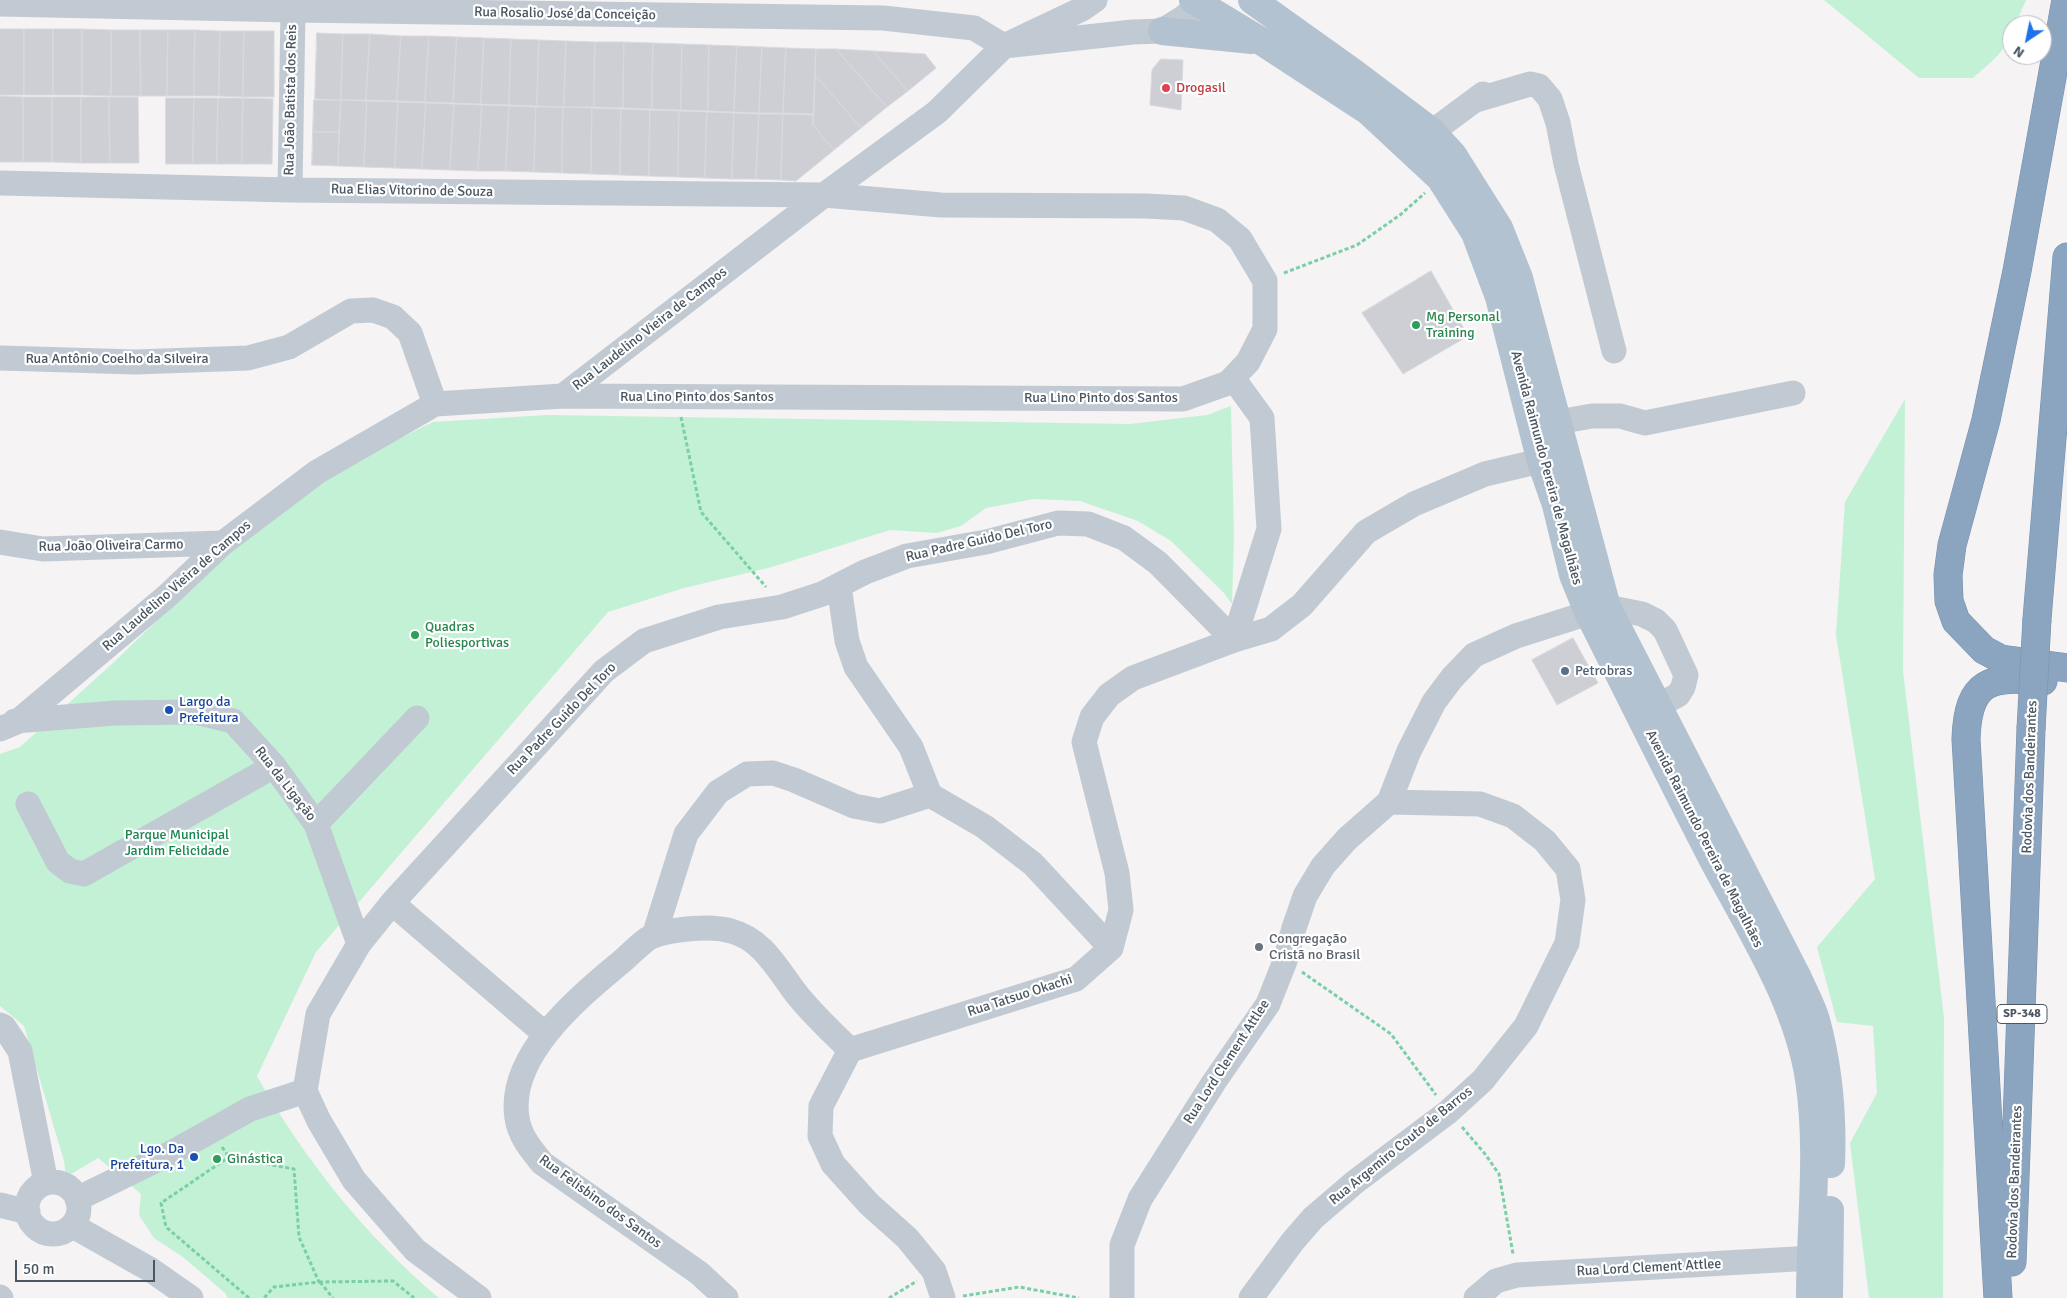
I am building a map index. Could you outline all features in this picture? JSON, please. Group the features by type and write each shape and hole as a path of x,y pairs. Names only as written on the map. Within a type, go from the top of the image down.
{"highway":[{"path":"2066,0 2017,271 1986,420 1952,545 1948,575 1950,601 1956,620 1984,650 2001,658 2067,668"},
{"name":"Rodovia dos Bandeirantes","path":"2010,1298 2020,1075 2031,729 2037,619 2067,257"},
{"path":"1998,1298 1966,739 1967,722 1977,692 1983,686 2009,678 2067,683"}],"main road":[{"name":"Avenida Raimundo Pereira de Magalhães","path":"1252,0 1431,131 1453,155 1499,228 1519,278 1558,422 1597,610"},
{"name":"Avenida Raimundo Pereira de Magalhães","path":"1198,2 1368,111 1440,178 1475,232 1499,297 1541,462 1556,506 1573,575 1597,610 1649,711 1798,978 1816,1018 1828,1072 1833,1122 1820,1258 1810,1298"},
{"path":"1162,31 1261,41"},
{"name":"Avenida Raimundo Pereira de Magalhães","path":"1820,1258 1830,1298"}],"street":[{"path":"1004,46 1082,9 1095,0"},
{"path":"1004,46 1133,32 1162,31 1183,18 1198,2"},
{"name":"Rua Rosalio José da Conceição","path":"0,4 293,10 522,7 878,9 974,28 1004,46"},
{"name":"Rua João Batista dos Reis","path":"290,190 293,10"},
{"name":"Rua Laudelino Vieira de Campos","path":"6,723 167,596 223,543 317,472 435,404 563,396 824,195 937,112 1004,46"},
{"path":"1411,149 1431,131 1463,111 1479,97 1530,84 1539,86 1550,99 1558,123 1566,164 1614,351"},
{"name":"Rua Elias Vitorino de Souza","path":"0,183 290,190 824,195"},
{"path":"824,195 942,205 1146,206 1184,208 1217,220 1240,239 1265,281"},
{"name":"Rua Lino Pinto dos Santos","path":"563,396 1183,399 1228,383 1248,362 1265,329 1265,281"},
{"name":"Rua Antônio Coelho da Silveira","path":"0,358 136,362 248,358 289,347 351,311 373,310 393,317 410,333 435,404"},
{"path":"1233,378 1262,418 1269,529 1234,640"},
{"path":"1558,422 1592,416 1620,416 1646,423 1793,393"},
{"path":"1111,948 1121,910 1118,874 1084,742 1092,717 1109,695 1133,678 1234,640 1272,629 1302,604 1366,532 1414,504 1485,474 1541,462 1566,454"},
{"name":"Rua Padre Guido Del Toro","path":"305,1091 318,1014 359,944 392,903 604,671 644,641 719,617 782,607 822,594 865,572 908,556 986,542 1058,523 1088,524 1124,538 1158,562 1234,640"},
{"name":"Rua João Oliveira Carmo","path":"0,542 44,549 223,543"},
{"path":"839,586 847,641 856,667 911,747 930,795 985,827 1033,864 1111,948"},
{"path":"1597,610 1642,614 1656,621 1665,630 1686,675 1678,695 1649,711"},
{"name":"Rua Lord Clement Attlee","path":"1122,1298 1122,1245 1140,1199 1214,1082 1268,1004 1285,961 1305,896 1323,866 1347,838 1389,802 1409,751 1434,702 1452,678 1474,655 1516,636 1597,610"},
{"name":"Rua da Ligação","path":"6,723 115,714 196,712 233,721 274,766 316,824 359,944"},
{"path":"316,824 417,718"},
{"path":"28,804 58,862 70,871 84,874 274,766"},
{"path":"654,936 686,834 718,792 746,774 773,773 854,806 880,811 930,795"},
{"name":"Rua Argemiro Couto de Barros","path":"1251,1298 1293,1241 1313,1218 1355,1182 1448,1112 1483,1080 1526,1026 1567,943 1573,900 1568,869 1545,841 1513,816 1480,804 1389,802"},
{"path":"392,903 545,1034"},
{"name":"Rua Felisbino dos Santos","path":"726,1298 699,1273 542,1164 523,1140 517,1117 518,1088 532,1054 545,1034 587,991 654,936 693,928 730,930 750,939 766,953 780,969 795,992 850,1050"},
{"name":"Rua Tatsuo Okachi","path":"850,1050 1076,979 1111,948"},
{"path":"0,1025 4,1027 20,1051 46,1183"},
{"path":"850,1050 821,1106 820,1136 833,1164 869,1204 907,1238 952,1297"},
{"path":"77,1199 175,1151 250,1109 305,1091 319,1121 354,1180 415,1250 479,1298"},
{"path":"46,1183 61,1184 71,1190 77,1199 80,1209 78,1218 73,1226 66,1231 50,1234 42,1231 36,1226 28,1212 30,1197 40,1186 46,1183"},
{"path":"0,1205 28,1212"},
{"path":"73,1226 151,1270 191,1298"},
{"name":"Rua Lord Clement Attlee","path":"1476,1298 1496,1281 1517,1275 1820,1258"}],"path":[{"path":"1265,281 1357,245 1400,215 1440,178"},
{"path":"676,397 701,512 782,607"},
{"path":"249,1298 166,1227 161,1203 229,1157 294,1169 299,1237 319,1282 333,1298"},
{"path":"890,1298 934,1271"},
{"path":"264,1298 274,1287 319,1282 393,1281 414,1298"},
{"path":"952,1297 1019,1287 1079,1298"}],"green space":[{"path":"1824,0 2026,0 2019,15 2002,15 2002,50 1973,78 1919,78"},
{"path":"1905,399 1903,671 1944,1018 1943,1298 1869,1298 1850,1143 1877,1093 1873,1026 1837,1022 1817,947 1875,879 1836,635 1845,502"},
{"name":"Parque Municipal Jardim Felicidade","path":"1231,406 1234,537 1232,604 1224,593 1171,541 1138,521 1080,501 1034,499 986,508 961,526 936,533 890,530 772,567 684,588 608,612 316,952 257,1076 295,1137 338,1195 386,1249 439,1298 228,1298 225,1293 183,1257 154,1238 139,1215 141,1194 98,1158 66,1177 64,1161 24,1026 0,1006 0,754 20,747 113,663 254,527 363,456 433,422 546,415 1130,424 1207,415"}],"building":[{"path":"0,29 24,29 24,95 0,95"},
{"path":"24,29 53,29 53,95 24,95"},
{"path":"53,29 82,29 82,95 53,95"},
{"path":"82,29 111,30 111,96 82,95"},
{"path":"111,30 140,30 141,96 111,96"},
{"path":"140,30 168,30 167,96 141,96"},
{"path":"168,30 195,30 194,96 167,96"},
{"path":"195,30 220,31 219,96 194,96"},
{"path":"220,31 244,31 243,97 219,96"},
{"path":"244,31 274,31 274,97 243,97"},
{"path":"317,33 343,34 341,100 315,99"},
{"path":"343,34 370,34 366,100 341,100"},
{"path":"370,34 401,36 397,101 366,100"},
{"path":"401,36 429,36 425,102 397,101"},
{"path":"429,36 457,37 453,103 425,102"},
{"path":"457,37 484,38 481,104 453,103"},
{"path":"484,38 511,39 509,105 481,104"},
{"path":"511,39 539,40 537,106 509,105"},
{"path":"539,40 566,41 564,107 537,106"},
{"path":"566,41 595,42 594,107 564,107"},
{"path":"595,42 624,42 623,108 594,107"},
{"path":"624,42 653,43 652,109 623,108"},
{"path":"653,43 682,44 681,110 652,109"},
{"path":"682,44 709,45 708,111 681,110"},
{"path":"709,45 737,46 734,112 708,111"},
{"path":"737,46 762,47 759,113 734,112"},
{"path":"762,47 786,48 783,113 759,113"},
{"path":"786,48 816,49 814,114 783,113"},
{"path":"816,49 836,49 887,107 861,128 815,75"},
{"path":"836,49 873,51 908,91 887,107"},
{"path":"873,51 925,54 936,68 908,91"},
{"name":"Drogasil","path":"1161,59 1183,60 1181,110 1150,105 1152,70"},
{"path":"815,75 861,128 834,150 813,125"},
{"path":"0,96 23,97 23,162 0,162"},
{"path":"23,97 52,97 52,162 23,162"},
{"path":"52,97 81,97 81,163 52,162"},
{"path":"81,97 109,97 110,163 81,163"},
{"path":"109,97 138,97 139,163 110,163"},
{"path":"166,98 194,98 193,164 166,164"},
{"path":"194,98 218,98 217,164 193,164"},
{"path":"218,98 243,98 242,164 217,164"},
{"path":"243,98 273,99 272,164 242,164"},
{"path":"314,100 341,100 339,132 313,132"},
{"path":"341,100 367,101 364,167 338,166"},
{"path":"367,101 398,102 395,168 364,167"},
{"path":"398,102 426,103 422,169 395,168"},
{"path":"426,103 454,104 450,170 422,169"},
{"path":"454,104 482,105 478,171 450,170"},
{"path":"482,105 509,106 506,171 478,171"},
{"path":"509,106 536,107 534,172 506,171"},
{"path":"536,107 563,107 562,173 534,172"},
{"path":"563,107 592,108 591,174 562,173"},
{"path":"592,108 621,109 620,175 591,174"},
{"path":"621,109 650,110 649,176 620,175"},
{"path":"650,110 679,111 678,177 649,176"},
{"path":"679,111 707,112 705,178 678,177"},
{"path":"707,112 734,113 732,179 705,178"},
{"path":"734,113 759,114 756,179 732,179"},
{"path":"759,114 783,114 781,180 756,179"},
{"path":"783,114 813,115 813,125 834,150 796,181 781,180"},
{"path":"313,132 339,132 338,166 312,165"},
{"name":"Mg Personal Training","path":"1431,271 1468,336 1403,374 1362,313"},
{"name":"Petrobras","path":"1573,638 1598,683 1557,705 1532,660"}],"place":[{"name":"Drogasil","path":"1166,88"},
{"name":"Mg Personal Training","path":"1416,325"},
{"name":"Quadras Poliesportivas","path":"415,635"},
{"name":"Petrobras","path":"1565,671"},
{"name":"Largo da Prefeitura","path":"169,710"},
{"name":"Congregação Cristã no Brasil","path":"1259,947"},
{"name":"Lgo. Da Prefeitura, 1","path":"194,1157"},
{"name":"Ginástica","path":"217,1159"}]}
